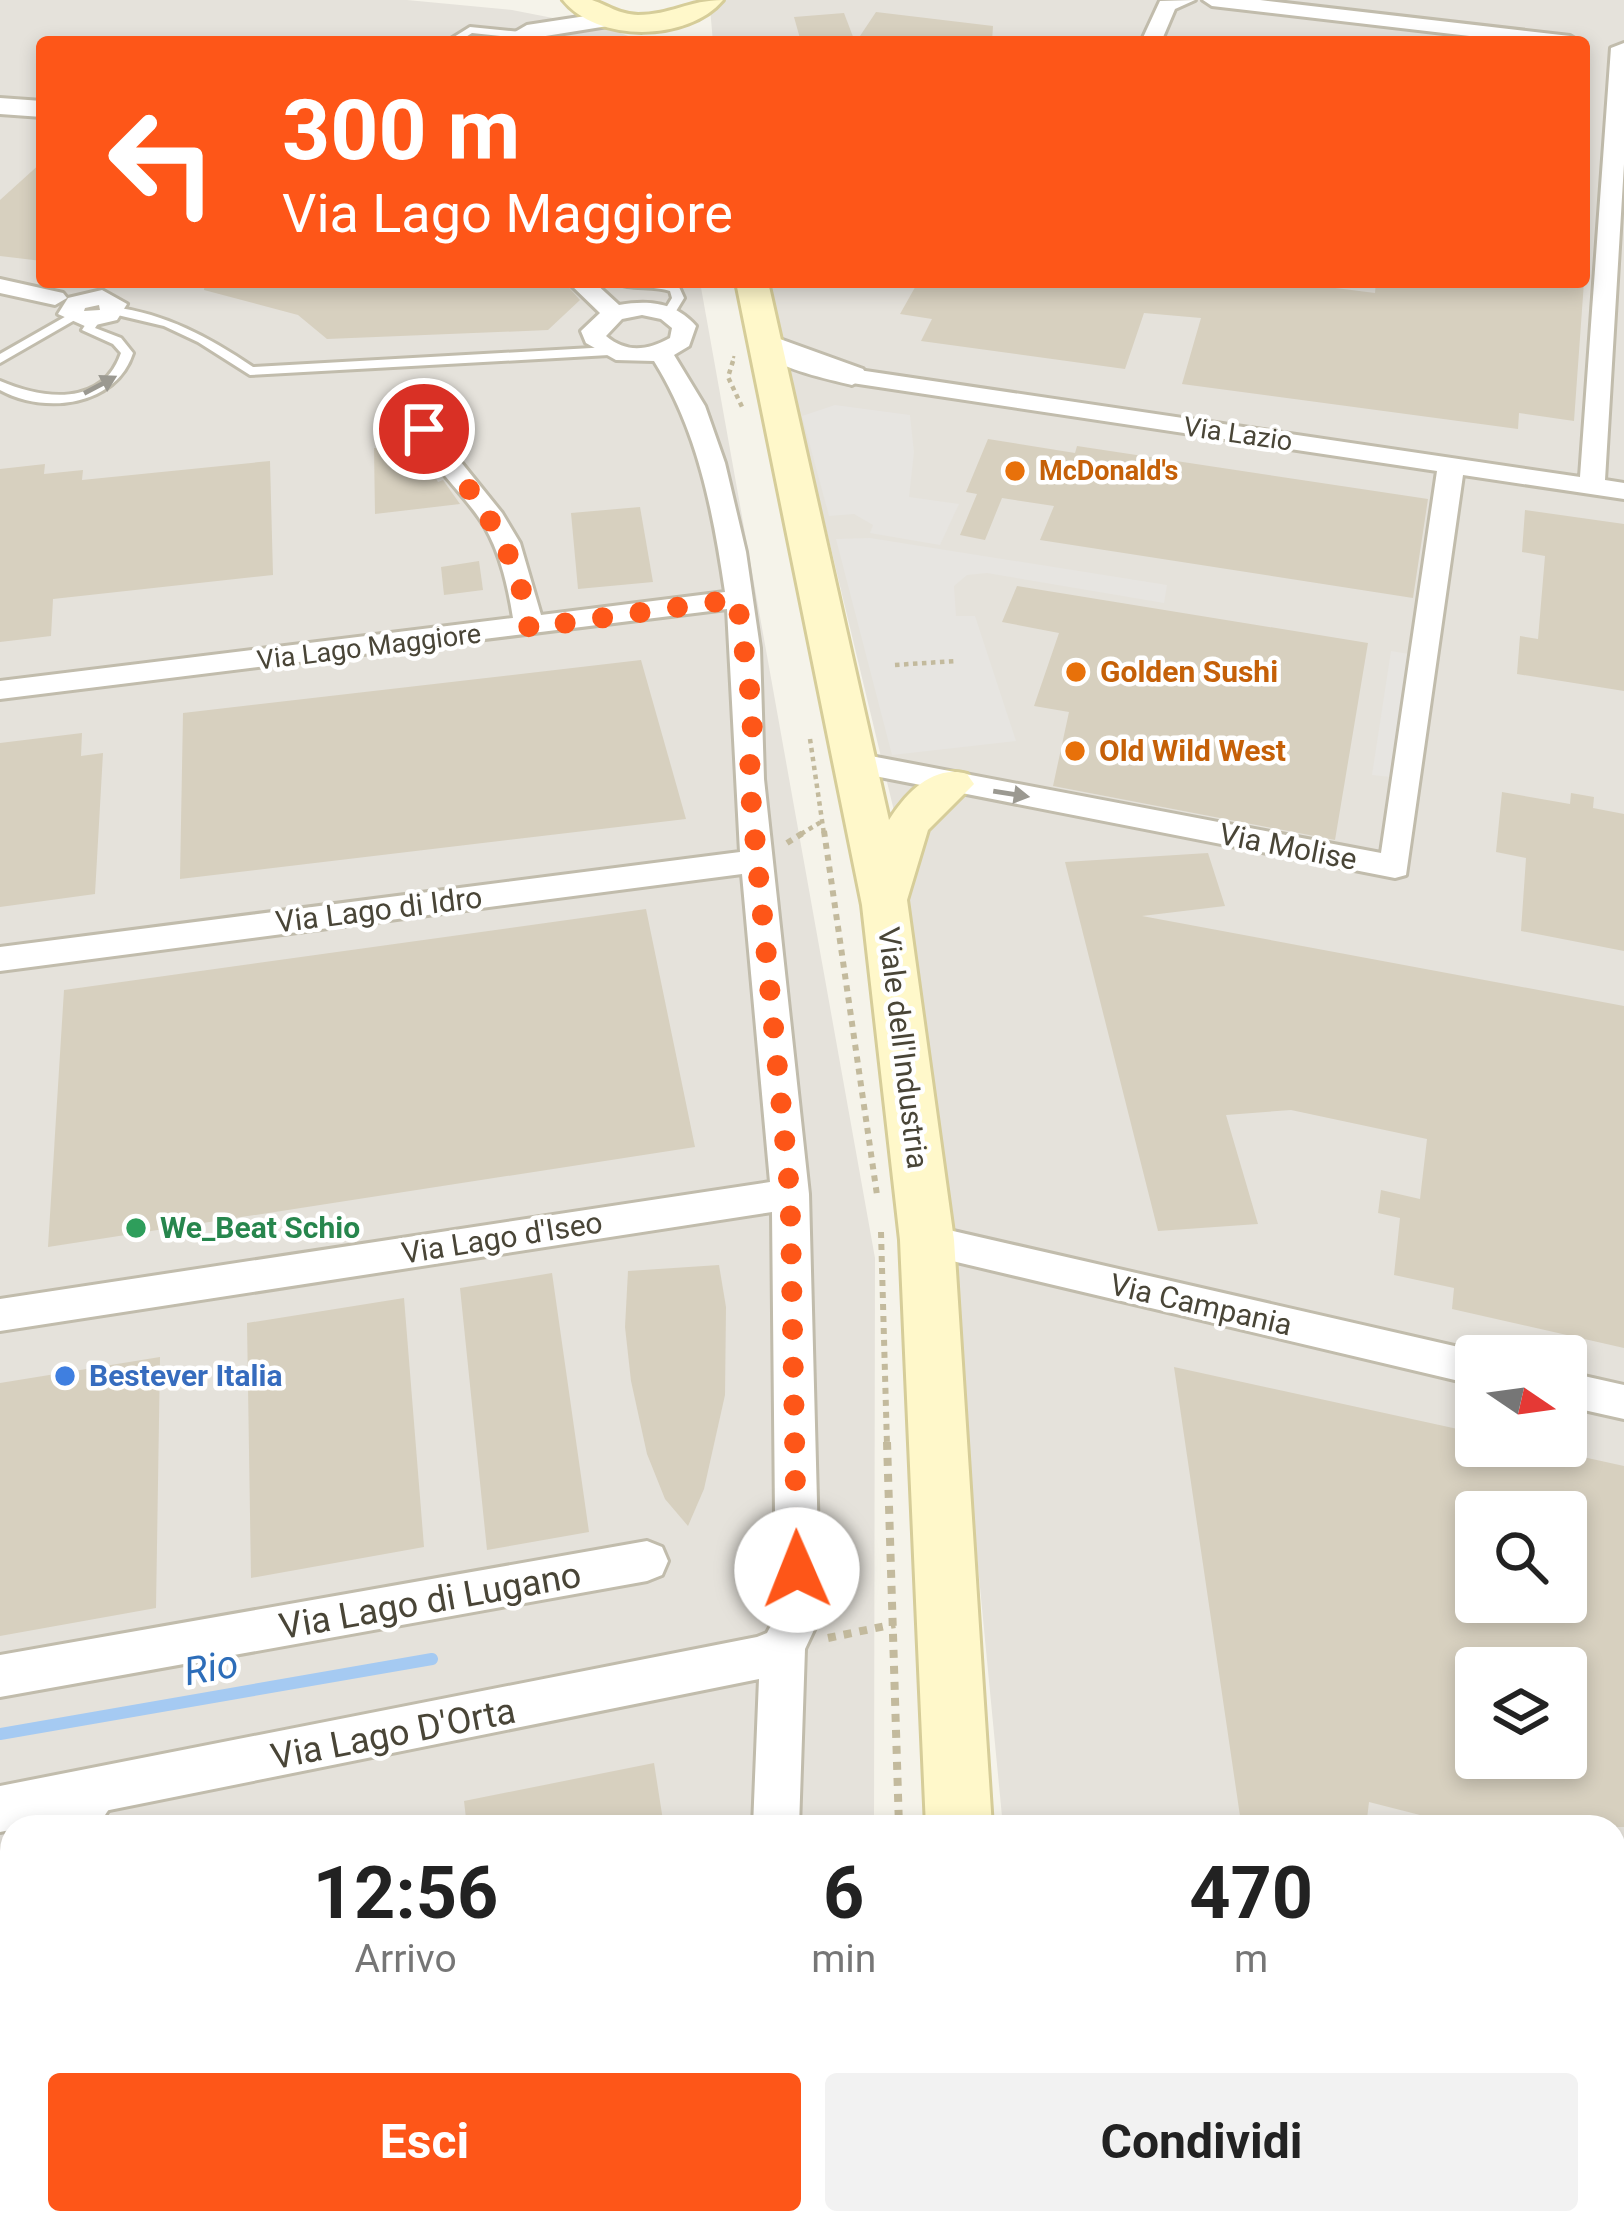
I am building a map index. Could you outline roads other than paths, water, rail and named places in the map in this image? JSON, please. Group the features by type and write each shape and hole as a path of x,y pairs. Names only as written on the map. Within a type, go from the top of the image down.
{"main road":[{"path":"572,0 584,10 626,20 663,36"},
{"path":"626,20 703,6 696,36"},
{"name":"Viale dell'Industria","path":"752,288 751,347 773,385 885,905 904,1232 958,1815"},
{"path":"885,905 901,836 921,802 952,784"}],"street":[{"path":"527,36 572,0"},
{"path":"1154,36 1167,5 1182,0"},
{"path":"1212,0 1337,7 1530,36"},
{"path":"536,36 626,20"},
{"path":"1592,486 1616,47"},
{"path":"0,106 36,109"},
{"path":"0,286 94,302"},
{"path":"587,288 614,313"},
{"path":"642,308 669,313 685,333 660,352 634,356 609,351 599,345 593,331 614,313 642,308"},
{"path":"751,347 852,376"},
{"path":"660,352 699,420 716,471 753,714 749,779 790,1194 798,1617 783,1648 776,1815"},
{"path":"773,385 852,376"},
{"name":"Via Lazio","path":"852,376 1624,491"},
{"path":"425,407 424,429 495,522 515,570 529,628"},
{"name":"Via Molise","path":"855,763 1395,868 1451,466"},
{"name":"Via Lago Maggiore","path":"0,690 737,599"},
{"name":"Via Lago di Idro","path":"0,959 758,861"},
{"name":"Via Lago d'Iseo","path":"0,1315 790,1194"},
{"name":"Via Campania","path":"904,1232 1455,1363"},
{"path":"1587,1394 1624,1402"},
{"name":"Via Lago di Lugano","path":"0,1676 647,1561"},
{"name":"Via Lago D'Orta","path":"0,1809 759,1658 783,1648"}],"lane":[{"path":"460,36 470,30 511,36"},
{"path":"669,313 678,298 672,288"},
{"path":"0,358 94,302 149,314 217,347 250,371 609,351"},
{"path":"0,385 32,399 71,397 103,387 123,370 127,353 116,341 88,330 94,302"},
{"path":"91,1815 110,1790"}],"waterway":[{"name":"Rio","path":"0,1734 432,1659"}],"place":[{"name":"McDonald's","path":"1015,471"},
{"name":"Golden Sushi","path":"1076,672"},
{"name":"Old Wild West","path":"1075,751"},
{"name":"We_Beat Schio","path":"136,1228"},
{"name":"Bestever Italia","path":"65,1376"}]}
